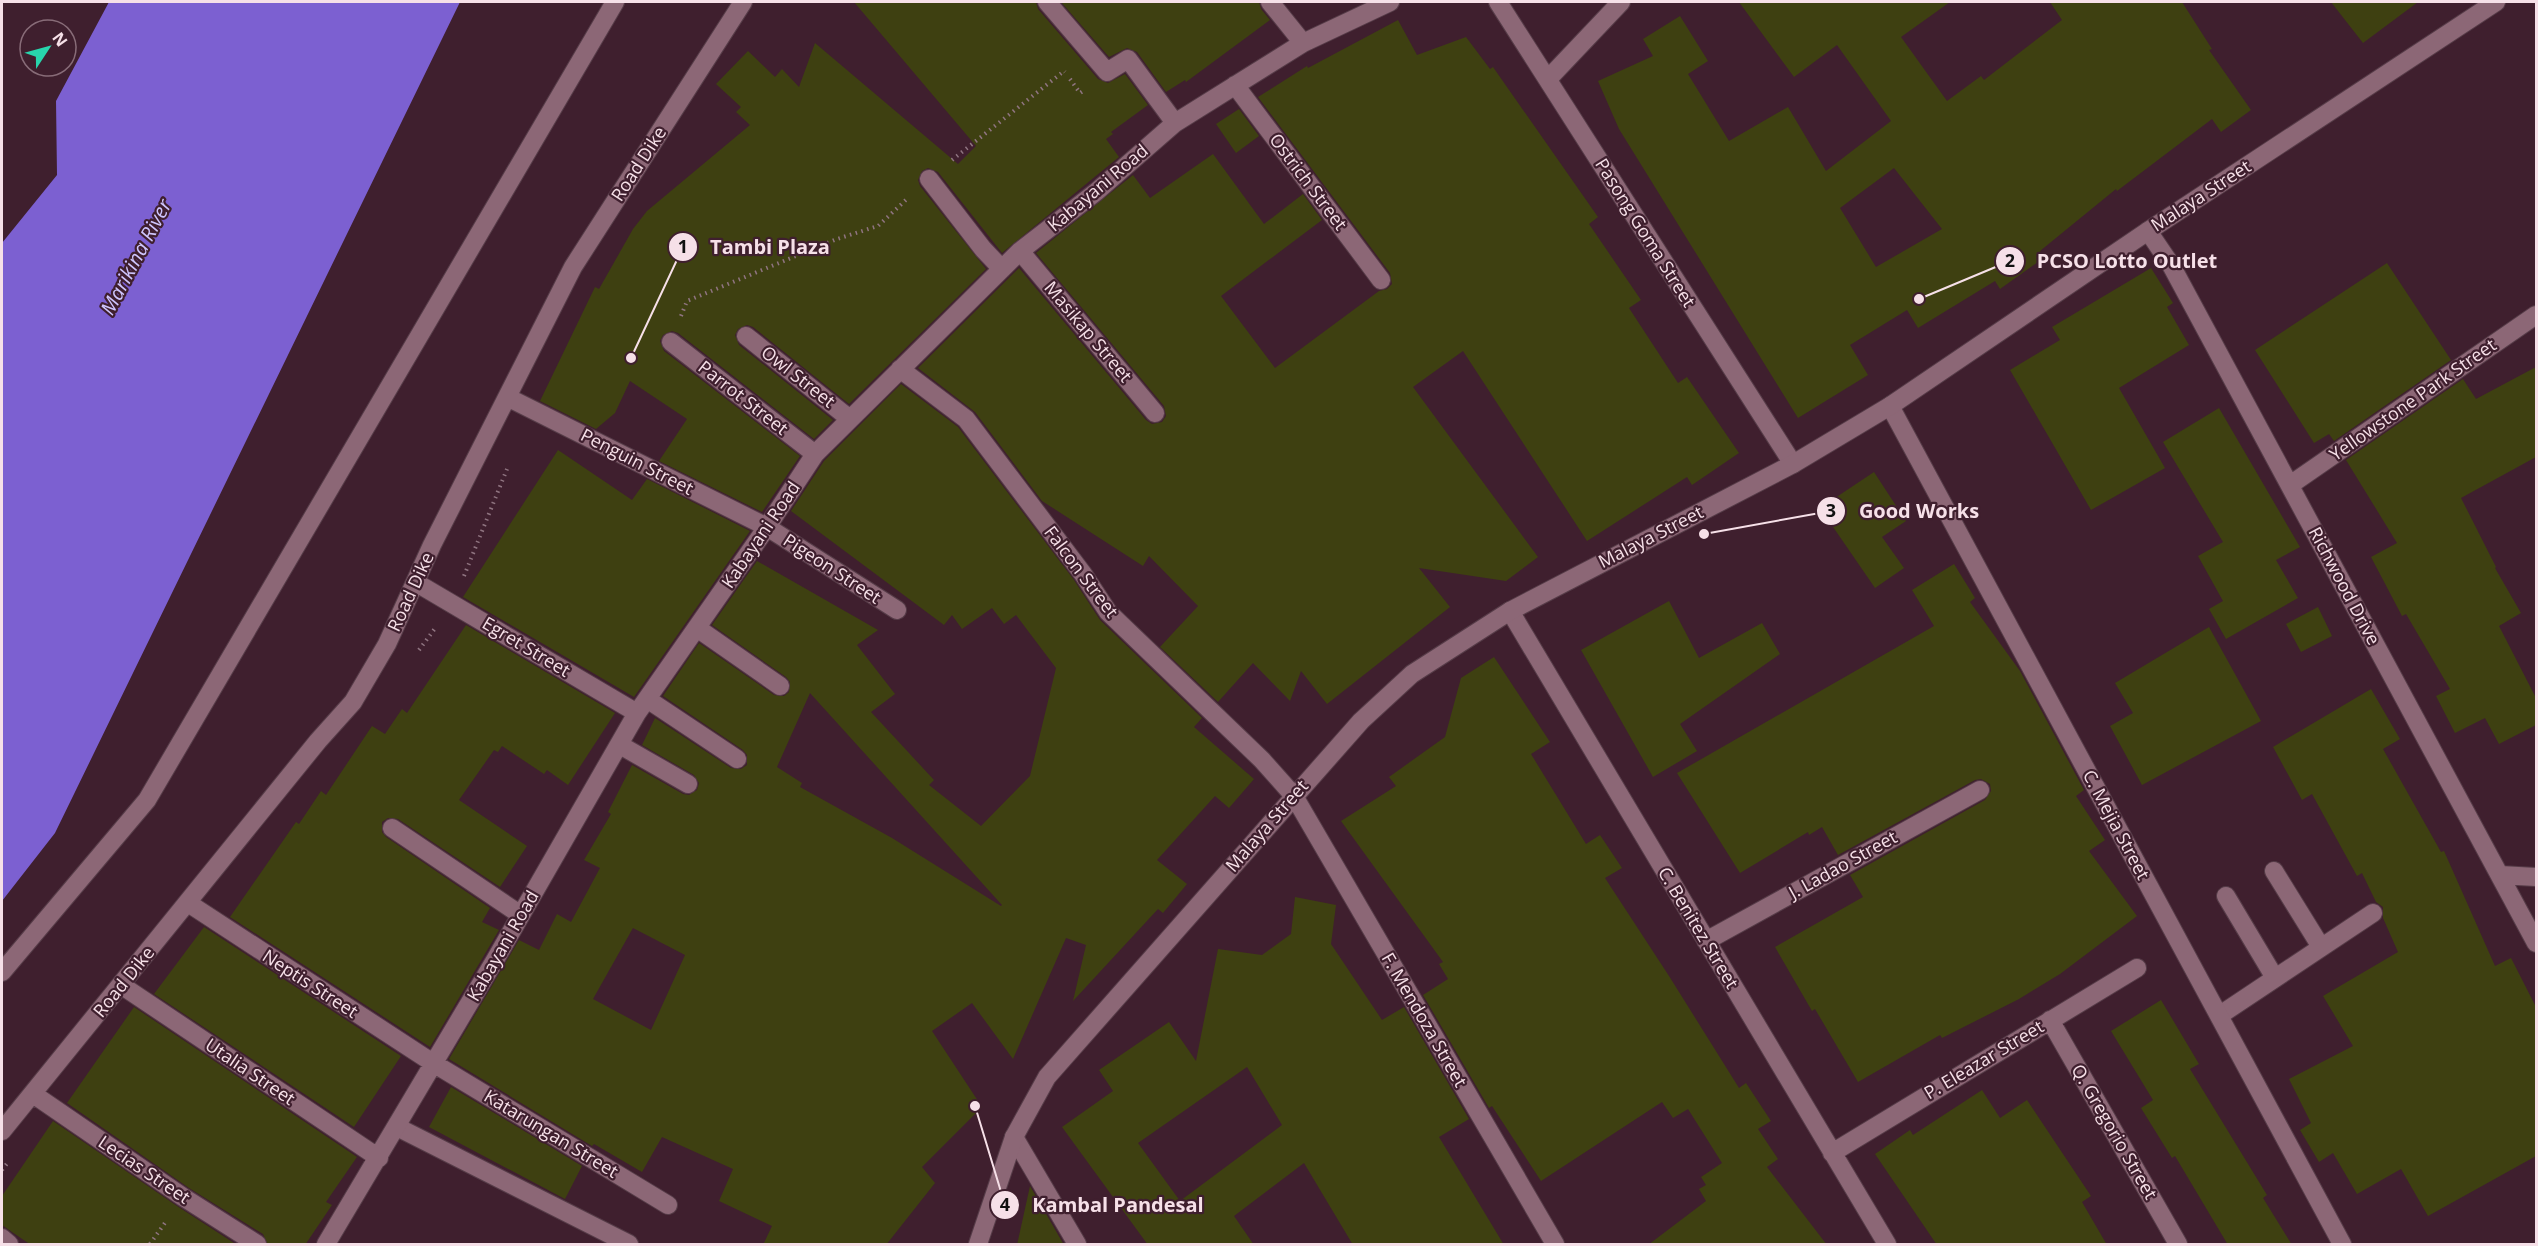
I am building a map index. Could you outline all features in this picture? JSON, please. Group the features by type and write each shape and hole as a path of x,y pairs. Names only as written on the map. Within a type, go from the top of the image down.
{"street":[{"path":"2,972 147,800 615,2"},
{"name":"Road Dike","path":"2,1131 318,741 353,702 387,644 415,582 573,267 743,2"},
{"path":"1047,2 1107,72 1128,59 1175,123"},
{"path":"1270,2 1303,43"},
{"name":"Kabayani Road","path":"326,1245 642,706 768,527 815,454 1020,251 1096,192 1175,123 1303,43 1389,2"},
{"name":"Pasong Goma Street","path":"1498,2 1793,464"},
{"path":"1548,79 1621,2"},
{"name":"Malaya Street","path":"978,1245 1014,1137 1047,1077 1361,721 1412,674 1510,611 1793,464 1890,406 2148,231 2496,2"},
{"name":"Ostrich Street","path":"1235,85 1381,280"},
{"path":"929,179 983,249 1002,269"},
{"name":"Richwood Drive","path":"2148,231 2171,265 2536,943"},
{"name":"Masikap Street","path":"1020,251 1155,413"},
{"name":"Yellowstone Park Street","path":"2290,485 2536,316"},
{"name":"Owl Street","path":"746,336 850,419"},
{"name":"Parrot Street","path":"671,342 815,454"},
{"name":"Falcon Street","path":"900,369 966,419 1083,574 1108,612 1262,759 1294,796"},
{"name":"Penguin Street","path":"507,397 768,527"},
{"name":"C. Mejia Street","path":"1890,406 2342,1245"},
{"name":"Pigeon Street","path":"768,527 897,610"},
{"name":"Egret Street","path":"415,582 736,759"},
{"name":"C. Benitez Street","path":"1510,611 1887,1245"},
{"path":"697,628 780,686"},
{"path":"620,745 688,784"},
{"name":"J. Ladao Street","path":"1706,941 1980,790"},
{"name":"F. Mendoza Street","path":"1294,796 1555,1245"},
{"path":"392,828 521,915"},
{"path":"2274,871 2321,947"},
{"path":"2500,875 2536,877"},
{"path":"2226,896 2275,978"},
{"name":"Neptis Street","path":"188,903 433,1063"},
{"path":"2220,1015 2373,913"},
{"name":"P. Eleazar Street","path":"1832,1153 2137,968"},
{"name":"Utalia Street","path":"121,985 379,1158"},
{"name":"Q. Gregorio Street","path":"2050,1020 2178,1245"},
{"name":"Katarungan Street","path":"433,1063 668,1205"},
{"name":"Lecias Street","path":"33,1094 257,1245"},
{"path":"397,1127 629,1245"},
{"path":"1014,1137 1077,1245"},
{"path":"2,1238 9,1245"}],"path":[{"path":"671,342 687,301 837,239 879,226 929,179 1064,70 1080,93 1107,72"}],"water":[{"name":"Marikina River","path":"109,2 460,2 55,833 2,901 2,243 57,175 56,101 68,78 78,78 78,60"}],"building":[{"path":"854,2 1036,2 1038,9 1098,79 1108,83 1125,74 1148,105 1111,132 1113,134 1106,139 1119,157 1002,253 938,172 928,168 922,171 918,180 920,186 986,269 849,404 753,327 747,325 738,329 735,335 739,345 833,420 814,439 678,333 672,331 663,335 660,341 664,351 800,456 762,512 659,461 687,419 630,381 615,413 596,429 540,401 595,287 599,289 633,229 647,211 750,125 736,112 741,107 716,84 748,51 775,77 782,69 799,87 815,43 958,164 976,146"},
{"path":"1061,2 1259,2 1261,9 1270,20 1186,82 1185,80 1166,92 1137,52 1127,48 1109,57"},
{"path":"1739,2 1950,2 1901,37 1947,101 1981,76 1984,80 2062,20 2050,2 2182,2 2212,49 2209,50 2251,110 2221,132 2212,119 2117,191 2116,189 2040,251 2045,257 2000,289 1995,281 1918,328 1907,310 1850,345 1868,375 1798,418 1619,129 1598,81 1653,56 1643,39 1680,16 1708,61 1688,74 1729,141 1788,107 1826,171 1891,121 1837,45 1794,77","holes":["1894,168 1942,229 1876,267 1840,208"]},
{"path":"2331,2 2418,2 2363,43"},
{"path":"1398,20 1417,55 1466,37 1490,69 1493,67 1598,217 1589,224 1641,300 1629,308 1678,383 1687,377 1739,453 1692,485 1687,477 1587,541 1463,351 1413,387 1538,557 1506,581 1419,568 1450,607 1327,704 1301,671 1290,701 1253,663 1218,702 1160,647 1198,606 1149,556 1143,566 1042,501 975,412 918,368 1019,268 1146,420 1152,424 1162,422 1166,416 1164,406 1036,253 1133,175 1150,198 1213,154 1264,224 1303,194 1322,220 1221,296 1275,368 1379,291 1387,289 1392,284 1390,273 1258,97 1307,66 1308,68"},
{"path":"1239,109 1259,136 1236,153 1216,124"},
{"path":"2387,263 2451,360 2334,441 2329,434 2314,443 2255,350"},
{"path":"2151,268 2173,303 2167,307 2189,345 2119,388 2165,468 2091,510 2010,370 2060,340 2052,327"},
{"path":"2536,367 2536,457 2461,498 2495,568 2521,613 2499,626 2536,698 2536,725 2499,744 2485,718 2455,733 2436,696 2450,689 2406,614 2402,616 2371,557 2397,543 2346,460 2463,379 2476,399"},
{"path":"901,384 958,427 1074,580 1100,620 1202,718 1194,727 1254,779 1229,808 1215,796 1157,860 1187,884 1163,913 1158,909 1073,1001 1086,945 1066,938 1013,1059 972,1003 932,1031 982,1107 922,1167 935,1183 886,1245 763,1245 772,1226 719,1201 733,1169 662,1137 642,1172 594,1144 592,1146 449,1059 519,940 539,950 557,914 571,922 600,868 584,860 611,814 608,812 632,765 683,794 689,795 697,790 699,783 694,775 642,745 655,718 731,768 741,769 747,765 747,755 743,750 663,696 699,643 774,695 784,696 789,692 790,682 786,677 712,625 757,561 878,630 857,645 895,694 871,712 934,780 929,785 981,826 1030,776 1056,668 1016,615 1004,624 992,608 962,629 952,615 944,625 791,511 824,461","holes":["810,693 1002,905 1001,906 892,838 800,787 802,783 777,767","633,928 685,955 651,1030 593,999"]},
{"path":"2219,408 2300,547 2276,560 2298,598 2226,639 2209,609 2223,601 2198,556 2223,542 2163,442"},
{"path":"558,450 632,500 647,479 750,531 634,697 463,597"},
{"path":"1874,472 1906,521 1882,537 1904,568 1875,588 1820,508"},
{"path":"1954,564 1975,598 1970,602 2020,671 2084,790 2076,796 2105,840 2089,851 2137,916 2060,974 2019,999 1942,1038 1940,1035 1858,1082 1815,1009 1812,1011 1775,947 1863,897 1850,875 1985,800 1991,791 1990,784 1981,779 1975,780 1838,855 1822,827 1809,835 1808,832 1740,873 1677,773 1934,626 1912,590"},
{"path":"1669,601 1699,658 1762,623 1780,654 1680,724 1697,751 1653,777 1581,650"},
{"path":"2318,607 2332,636 2301,652 2286,624"},
{"path":"466,625 615,713 568,785 547,770 544,774 502,746 498,752 494,750 459,800 527,846 500,887 398,819 388,818 382,822 382,832 386,837 490,908 482,922 499,930 430,1047 230,917 296,822 299,824 321,791 326,795 372,726 385,734 402,709 407,713"},
{"path":"2209,627 2261,721 2142,785 2110,726 2133,713 2115,683"},
{"path":"1494,657 1550,742 1531,754 1586,844 1600,835 1622,868 1605,878 1739,1088 1746,1083 1771,1121 1758,1129 1778,1159 1767,1167 1827,1245 1648,1245 1706,1201 1699,1189 1706,1185 1701,1177 1722,1163 1688,1109 1673,1118 1662,1102 1541,1181 1492,1106 1489,1108 1423,995 1448,979 1439,964 1443,962 1341,821 1396,786 1389,777 1445,737 1461,678"},
{"path":"2371,689 2400,739 2383,749 2441,852 2444,851 2495,966 2511,958 2536,1007 2536,1156 2428,1216 2401,1169 2357,1194 2333,1153 2319,1162 2300,1130 2311,1123 2289,1079 2353,1046 2323,996 2398,952 2383,918 2383,907 2376,902 2362,873 2357,876 2312,794 2302,800 2273,747"},
{"path":"1295,897 1336,905 1331,944 1382,1020 1404,1007 1469,1119 1439,1137 1504,1245 1353,1245 1304,1163 1234,1216 1254,1245 1148,1245 1062,1127 1113,1091 1099,1070 1169,1022 1196,1061 1218,949 1262,955 1291,934","holes":["1247,1067 1282,1125 1180,1201 1138,1143"]},
{"path":"204,927 401,1056 354,1127 154,994"},
{"path":"2161,1000 2199,1064 2190,1069 2267,1195 2263,1198 2292,1245 2228,1245 2175,1156 2172,1158 2141,1108 2153,1100 2111,1031"},
{"path":"134,1007 357,1157 326,1202 332,1205 305,1245 268,1245 263,1234 189,1188 67,1103"},
{"path":"451,1087 582,1166 565,1199 429,1127"},
{"path":"1982,1090 2000,1118 2027,1100 2091,1196 2082,1202 2107,1245 1937,1245 1875,1154 1910,1130 1913,1135"},
{"path":"53,1121 237,1245 31,1245 2,1225 2,1196"},
{"path":"1030,1186 1064,1245 1017,1245"}],"place":[{"name":"PCSO Lotto Outlet","path":"1919,299"},
{"name":"Tambi Plaza","path":"631,358"},
{"name":"Good Works","path":"1704,534"},
{"name":"Kambal Pandesal","path":"975,1106"}]}
